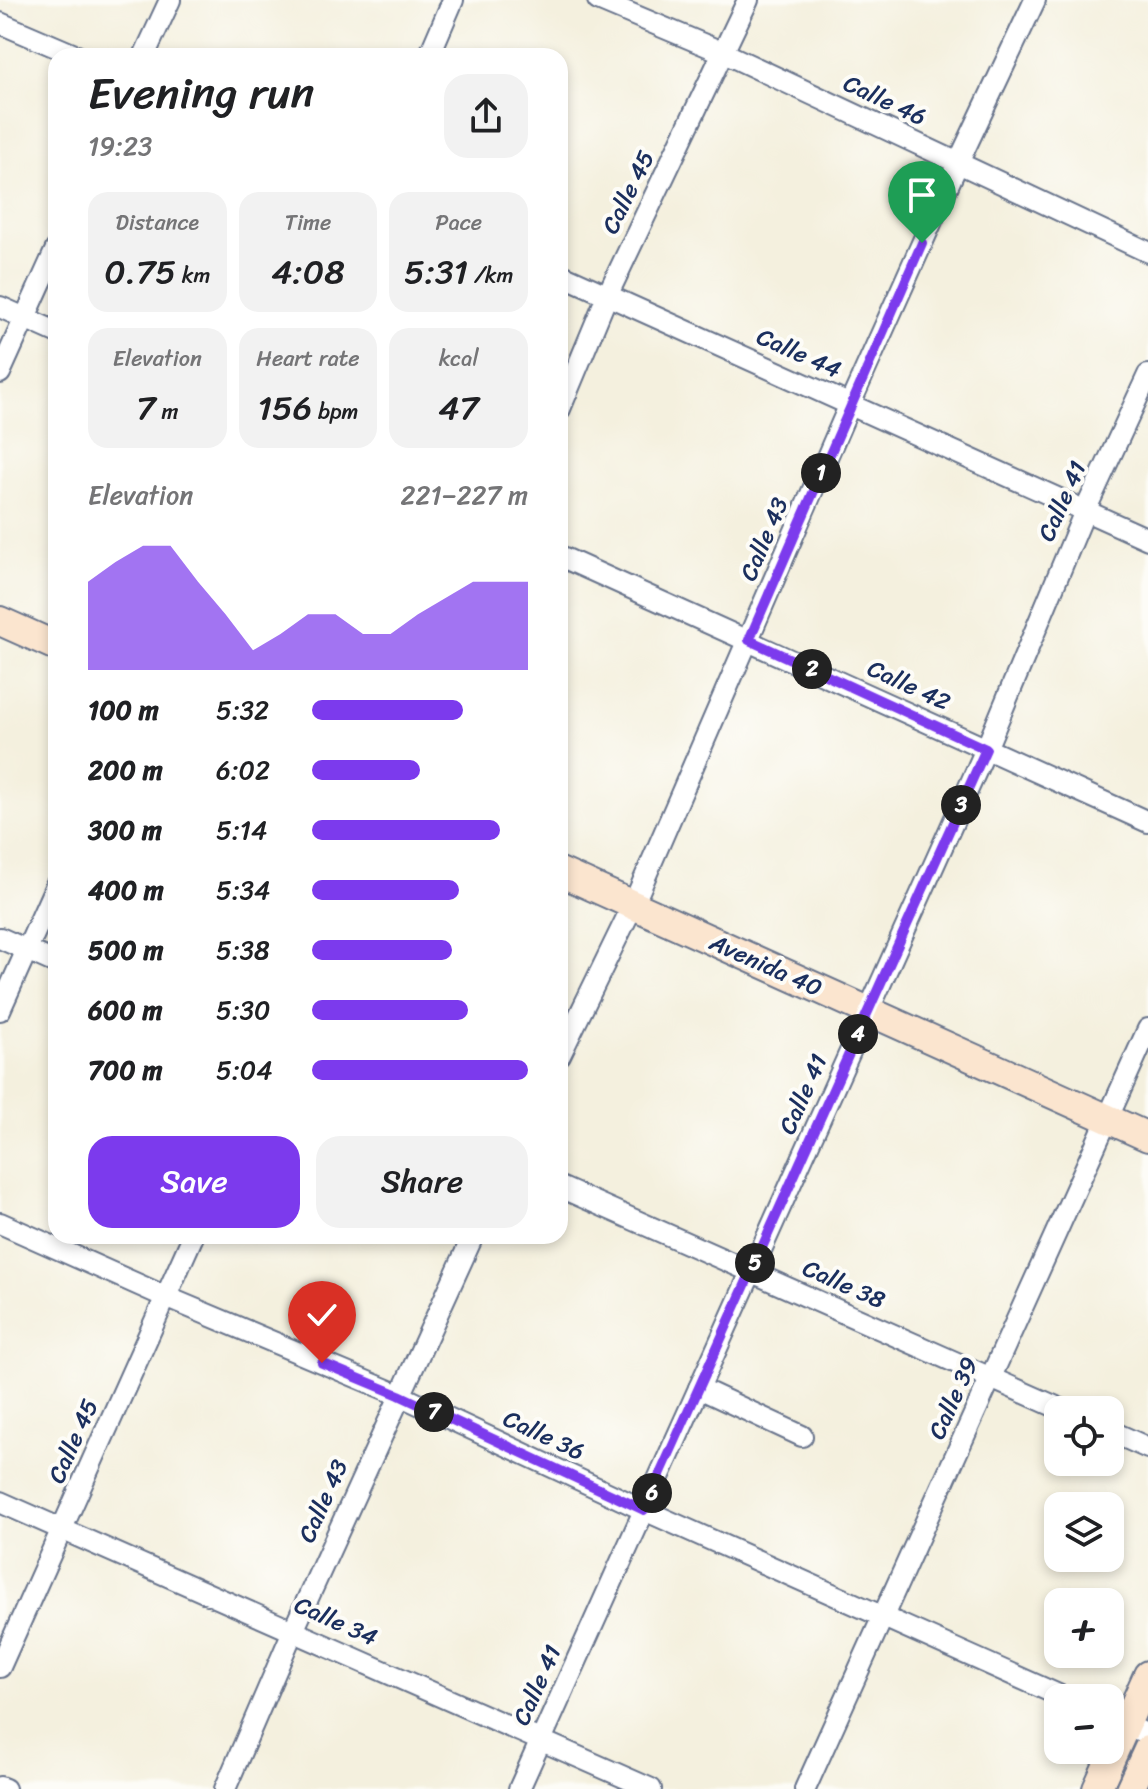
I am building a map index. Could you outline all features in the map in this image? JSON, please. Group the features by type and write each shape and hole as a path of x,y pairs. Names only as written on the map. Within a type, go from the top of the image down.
{"main road":[{"path":"0,621 48,642"},
{"name":"Avenida 40","path":"568,876 1148,1137"},
{"path":"1097,1789 1128,1726 1148,1675"},
{"path":"1130,1789 1148,1750"}],"street":[{"path":"148,48 170,0"},
{"path":"432,48 453,0"},
{"name":"Calle 46","path":"598,0 724,53 1148,252"},
{"name":"Calle 45","path":"568,390 607,296 748,0"},
{"name":"Calle 43","path":"568,1039 633,905 850,404 1035,0"},
{"path":"0,23 58,48"},
{"path":"0,373 48,267"},
{"name":"Calle 44","path":"568,278 1148,539"},
{"path":"0,307 48,329"},
{"name":"Calle 41","path":"519,1789 986,749 1085,511 1148,375"},
{"name":"Calle 42","path":"568,560 1148,822"},
{"path":"0,1010 48,903"},
{"path":"0,938 48,959"},
{"name":"Calle 39","path":"805,1789 1148,1029"},
{"name":"Calle 38","path":"568,1191 1044,1402"},
{"name":"Calle 36","path":"0,1223 399,1395 644,1510 1044,1689"},
{"name":"Calle 45","path":"0,1667 189,1244"},
{"name":"Calle 43","path":"225,1789 293,1631 469,1244"},
{"path":"699,1388 802,1436"},
{"path":"1124,1437 1148,1448"},
{"name":"Calle 34","path":"0,1502 651,1789"}],"route":[{"path":"322,1363 399,1395 644,1510 986,749 749,640 922,243"}]}
